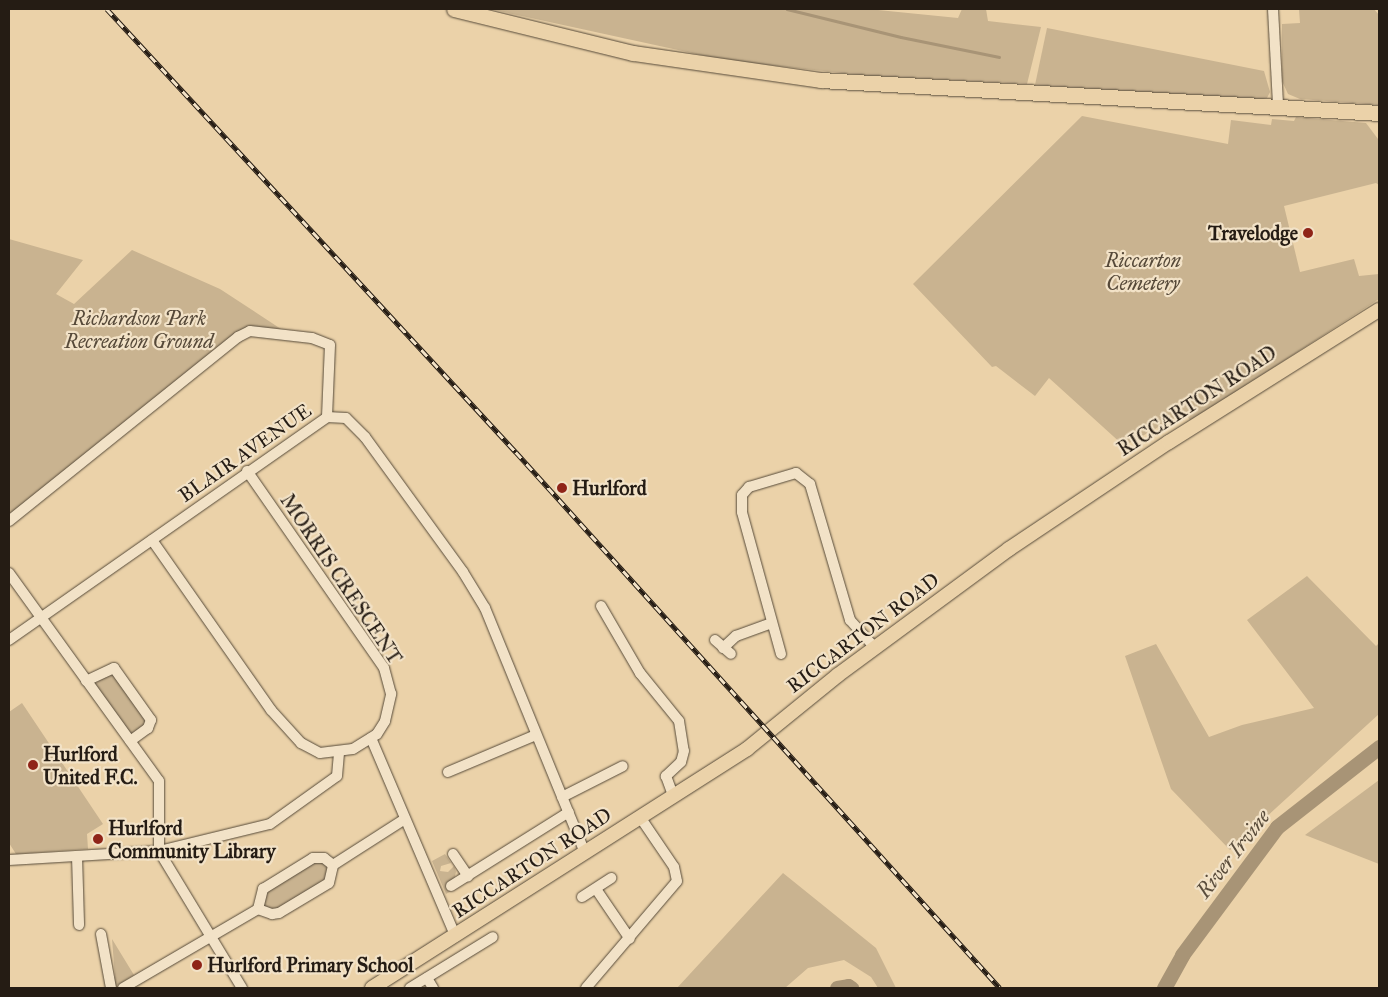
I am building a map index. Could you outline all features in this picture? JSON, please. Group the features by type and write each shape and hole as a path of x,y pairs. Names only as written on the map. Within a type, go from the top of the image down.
{"highway":[{"path":"454,9 589,43 758,73 884,85 1379,113"}],"main road":[{"name":"RICCARTON ROAD","path":"372,988 456,937 673,795 747,749 875,648 1009,549 1113,479 1379,310"}],"street":[{"path":"1274,9 1278,106"},
{"path":"9,521 238,337 250,331 312,338 330,345 327,417"},
{"name":"BLAIR AVENUE","path":"9,640 247,471 327,417 346,418 355,425 463,572 485,608 585,853"},
{"name":"MORRIS CRESCENT","path":"152,540 271,710 301,743 320,753 353,749 371,738 385,721 391,694 384,668 247,471"},
{"path":"781,654 742,512 742,494 749,487 796,473 810,484 850,620 875,648"},
{"path":"9,573 160,781 159,850 242,988"},
{"path":"601,606 640,673 679,721 684,751 681,762 666,776 673,795"},
{"path":"715,640 727,651 736,636 772,623"},
{"path":"86,681 114,668 151,720 148,728 130,741"},
{"path":"448,772 536,735"},
{"path":"371,738 456,937"},
{"path":"9,860 159,850 270,824 337,776 339,751"},
{"path":"562,797 623,766"},
{"path":"451,886 568,812"},
{"path":"586,988 630,939 676,881 674,867 640,817"},
{"path":"258,909 272,914 280,913 329,883 333,865 405,820"},
{"path":"453,854 468,876"},
{"path":"77,856 78,925"},
{"path":"123,988 258,909 263,889 314,858 324,858 333,865"},
{"path":"582,897 611,878"},
{"path":"596,889 630,939"},
{"path":"101,934 111,988"},
{"name":"RICCARTON ROAD","path":"413,988 493,937"},
{"path":"427,978 433,988"}],"green space":[{"path":"490,9 868,9 958,18 962,9 986,9 988,21 1041,27 1027,84 869,76 724,60"},
{"path":"1299,9 1374,9 1379,15 1379,105 1300,99 1288,94 1282,81 1282,24 1300,23"},
{"path":"1047,28 1264,71 1270,92 1267,98 1259,100 1035,85"},
{"name":"Riccarton Cemetery","path":"1082,116 1228,144 1231,120 1271,125 1272,119 1294,121 1296,117 1366,123 1378,139 1379,185 1376,183 1284,206 1300,272 1354,259 1359,276 1379,274 1379,299 1191,421 1184,413 1124,446 1049,378 1035,396 996,366 992,367 913,284"},
{"name":"Richardson Park Recreation Ground","path":"9,239 83,260 56,294 74,304 132,250 220,289 281,329 251,327 239,331 9,517"},
{"path":"1307,576 1376,646 1379,643 1379,714 1230,850 1171,789 1125,656 1156,644 1209,737 1242,725 1314,708 1247,620"},
{"path":"108,673 113,674 144,715 145,722 142,728 132,734 128,733 94,685"},
{"name":"Hurlford United F.C.","path":"22,703 103,824 87,834 88,849 16,854 9,843 9,712"},
{"path":"1379,780 1379,864 1305,835"},
{"path":"445,854 451,863 441,866 440,871 448,872 454,866 456,872 451,891 446,894 432,861"},
{"path":"312,862 325,863 329,869 326,880 274,911 267,909 262,903 265,891"},
{"path":"783,873 876,948 896,988 878,988 871,977 844,960 808,968 785,988 677,988"},
{"path":"112,939 134,975 116,986 111,979 115,977"}],"waterway":[{"path":"787,9 901,37 999,57"},
{"name":"River Irvine","path":"1164,988 1182,955 1277,827 1379,747"},
{"name":"River Irvine","path":"837,988 848,986 851,988"}],"railway":[{"path":"107,9 516,452 1000,988"}],"place":[{"name":"Travelodge","path":"1308,233"},
{"name":"Hurlford","path":"562,488"},
{"name":"Hurlford United F.C.","path":"33,765"},
{"name":"Hurlford Community Library","path":"98,839"},
{"name":"Hurlford Primary School","path":"197,965"}]}
